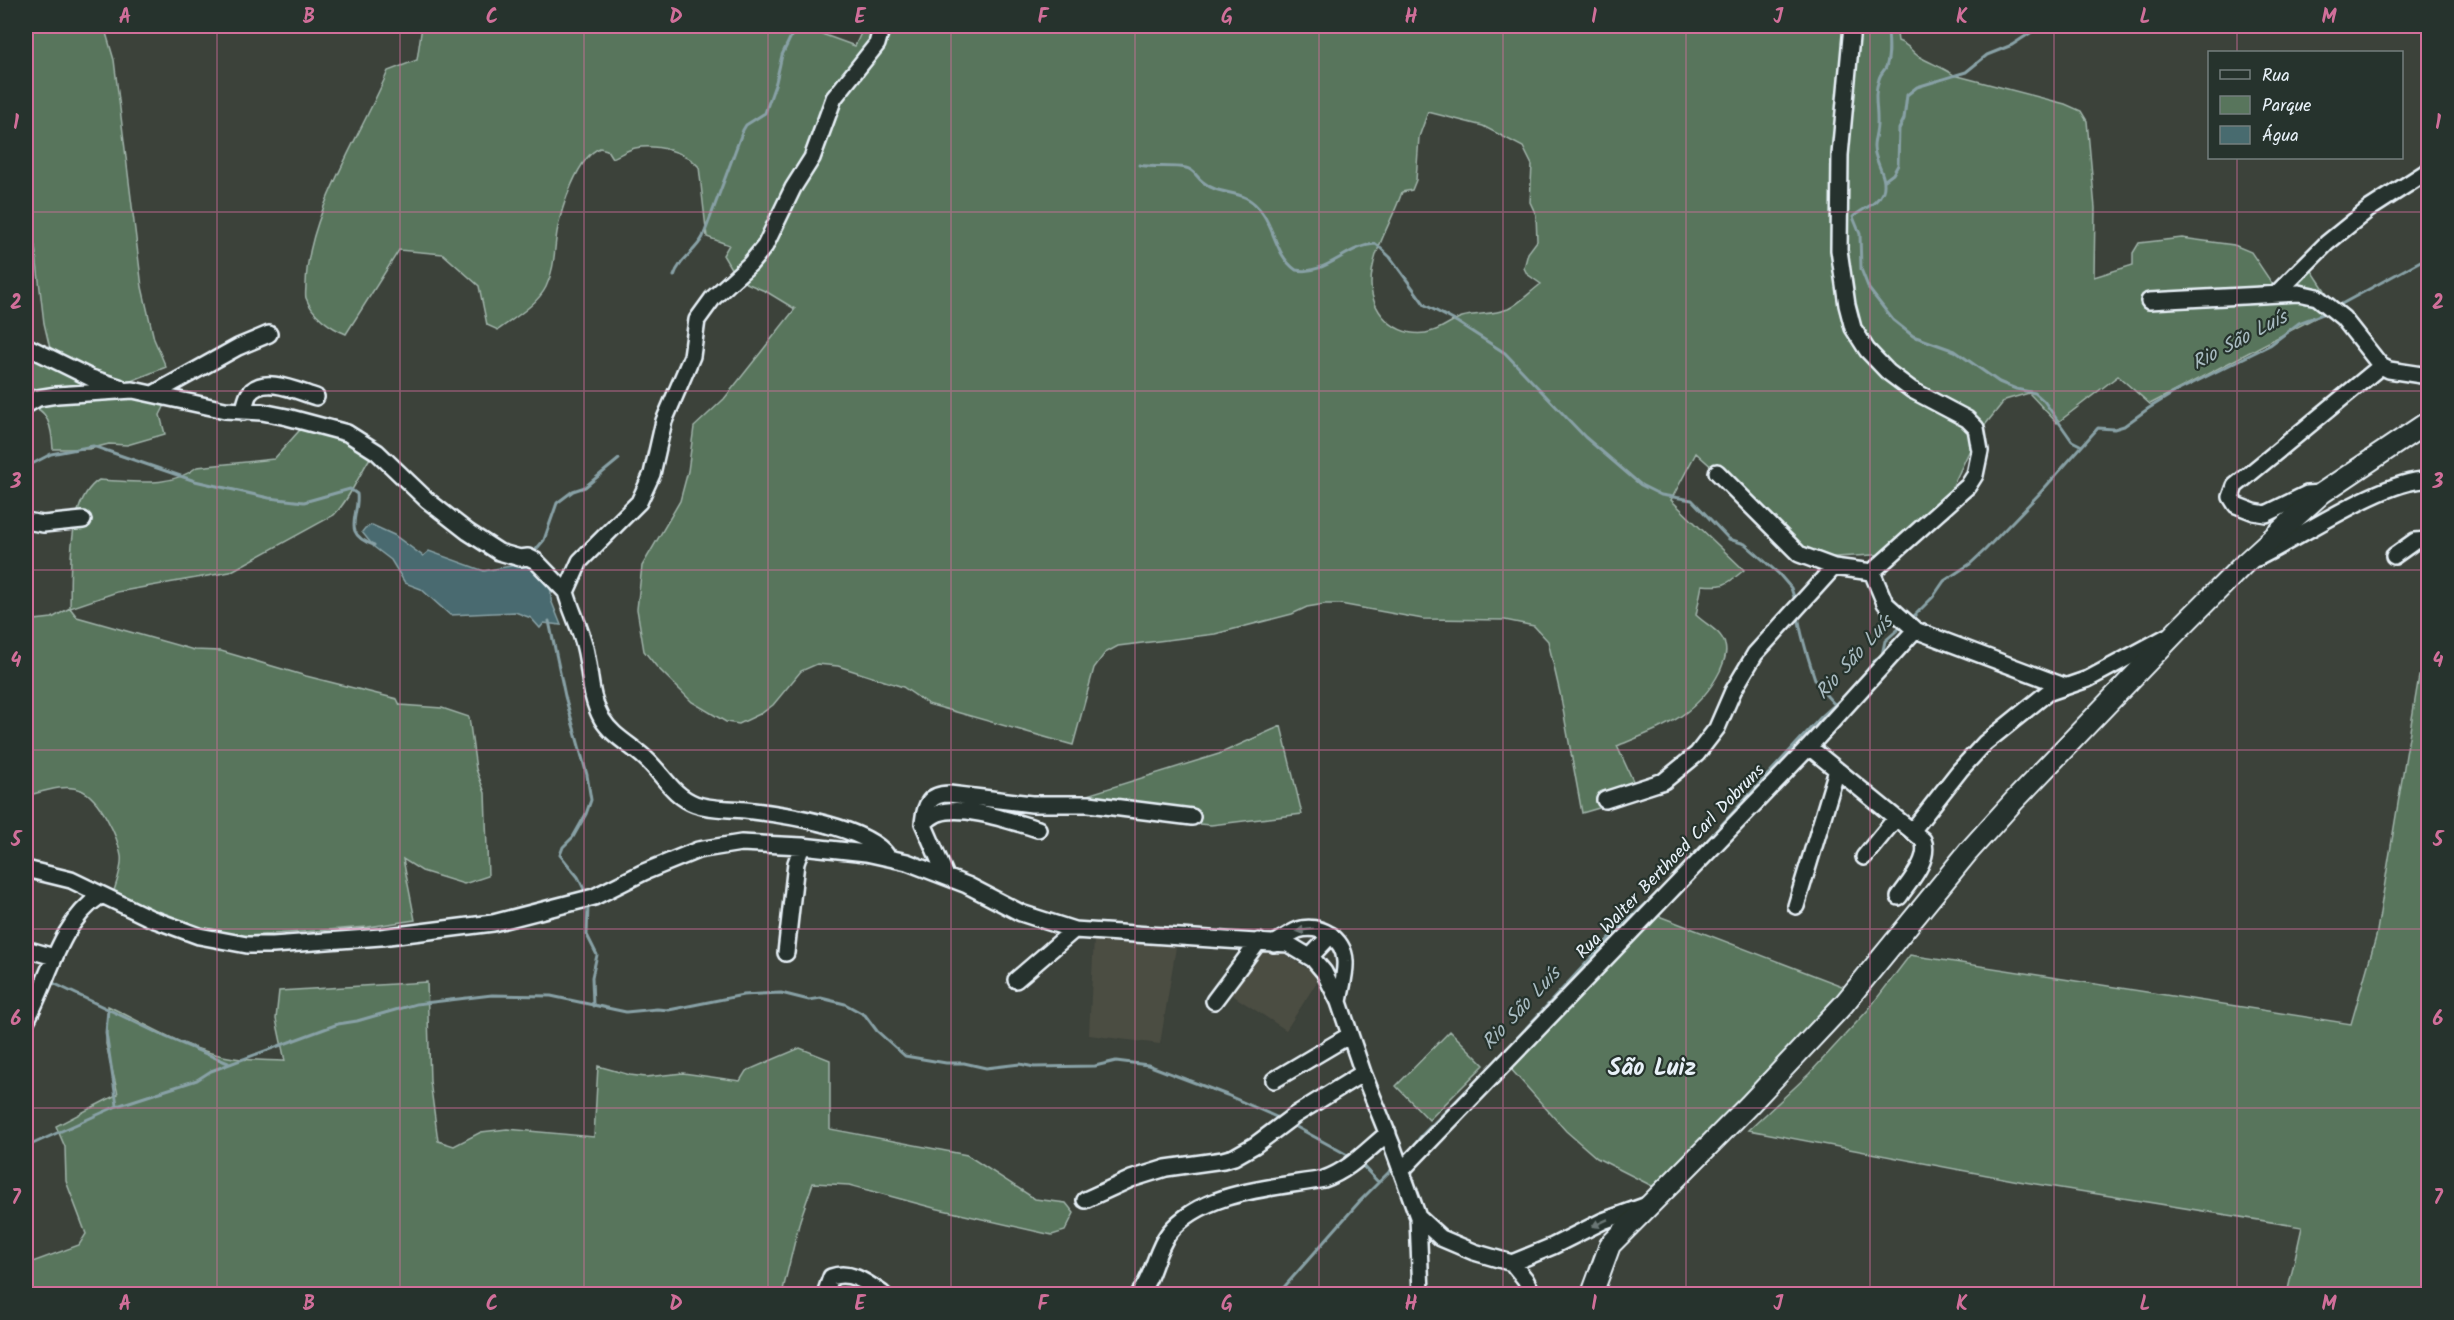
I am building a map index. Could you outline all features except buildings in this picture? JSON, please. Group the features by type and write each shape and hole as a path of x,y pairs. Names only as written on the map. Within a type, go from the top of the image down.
{"main road":[{"path":"1592,1294 1610,1245 1626,1227 1655,1202 1843,1005 1968,852 2013,801 2176,631 2244,564 2322,493 2428,422"}],"street":[{"path":"566,592 580,561 628,514 646,489 664,421 692,357 697,320 713,298 750,264 765,246 793,188 812,158 834,98 876,44 882,26"},
{"path":"1717,472 1799,554 1834,567 1872,572 1968,486 1975,475 1980,451 1976,428 1967,419 1912,390 1888,372 1867,350 1853,328 1839,250 1840,155 1852,26"},
{"path":"2276,294 2335,236 2370,209 2428,171"},
{"path":"2149,301 2299,293 2317,297 2343,318 2381,366 2389,370 2428,376"},
{"path":"154,393 238,347 269,334"},
{"path":"26,346 91,378 133,390 243,412 262,412 287,417 324,426 357,438 388,462 450,519 499,552 520,558 528,557 536,561 566,592 585,648 593,701 604,722 648,761 667,784 680,795 711,808 765,813 832,826 872,840 888,857"},
{"path":"2322,493 2307,494 2266,513 2236,506 2230,493 2235,486 2381,366"},
{"path":"243,412 249,395 261,386 277,385 316,397"},
{"path":"26,405 38,398 57,395 133,390"},
{"path":"2244,564 2287,544 2373,496 2405,484 2428,480"},
{"path":"26,521 44,524 83,520"},
{"path":"2394,556 2415,541 2428,540"},
{"path":"1605,800 1664,781 1697,754 1717,728 1733,691 1755,654 1834,567"},
{"path":"1872,572 1885,603 1911,626 2064,686"},
{"name":"Rua Walter Berthoed Carl Dobruns","path":"1400,1169 1809,747 1911,626"},
{"path":"1912,831 1960,770 1985,743 2047,693 2088,680 2176,631"},
{"path":"1809,747 1923,840 1925,851 1921,862 1899,897"},
{"path":"1796,906 1837,770"},
{"path":"946,876 922,823 924,812 932,797 938,794 1032,804 1089,804 1192,817"},
{"path":"922,823 938,814 958,812 985,815 1038,829"},
{"path":"1864,857 1896,818"},
{"path":"26,869 71,880 100,896 199,936 247,945 329,942 484,925 518,919 594,897 677,857 719,845 741,843 802,846 888,857 946,876 1021,913 1074,930 1288,944 1310,957 1324,972 1339,1002 1363,1073 1418,1217 1421,1294"},
{"path":"786,953 796,863 802,846"},
{"path":"26,1021 54,957 76,918 88,904 100,896"},
{"path":"1214,1002 1266,943 1298,930 1313,928 1325,931 1339,942 1345,958 1339,1002"},
{"path":"1016,980 1074,930"},
{"path":"1310,957 1331,935"},
{"path":"26,949 54,957"},
{"path":"1324,972 1345,958"},
{"path":"1274,1080 1350,1035"},
{"path":"1085,1200 1131,1179 1166,1168 1223,1160 1234,1156 1255,1145 1295,1115 1363,1073"},
{"path":"1138,1294 1152,1273 1169,1233 1201,1208 1227,1197 1337,1175 1366,1152 1390,1139"},
{"path":"1512,1263 1603,1221 1655,1202"},
{"path":"1418,1217 1448,1243 1512,1263 1533,1294"},
{"path":"825,1294 831,1277 840,1274 856,1278 883,1294"}],"shaded area":[{"path":"1257,936 1320,977 1286,1030 1223,989"},
{"path":"1094,939 1176,947 1160,1044 1089,1035"}],"green space":[{"path":"26,26 104,26 114,60 142,287 154,339 166,367 126,383 168,399 160,415 165,434 127,445 109,444 89,449 53,449 48,421 40,410 26,408 26,343 52,357 44,323 35,246 26,238"},
{"path":"422,26 800,26 855,46 861,33 883,26 1896,26 1898,41 1918,56 1954,75 2065,104 2081,111 2087,121 2095,208 2094,277 2133,265 2133,253 2139,243 2182,238 2234,245 2251,252 2275,288 2307,263 2336,307 2150,404 2118,376 2057,423 2029,393 2005,400 1977,435 1948,496 1892,554 1816,558 1784,546 1736,489 1696,453 1671,500 1744,570 1725,584 1702,585 1696,615 1723,640 1726,648 1724,662 1711,687 1689,710 1663,726 1617,746 1640,796 1582,813 1548,641 1534,626 1505,620 1423,619 1340,604 1325,604 1307,607 1292,614 1215,634 1118,646 1105,653 1094,668 1073,745 928,704 903,687 838,666 817,664 801,671 773,705 739,724 726,722 692,702 644,651 637,609 642,566 680,501 688,471 694,427 724,399 795,309 767,292 737,279 723,255 729,245 707,237 699,167 693,161 661,148 635,148 612,158 607,150 600,148 585,161 572,184 562,210 554,259 546,287 531,305 498,330 487,325 479,286 443,254 399,250 346,334 334,328 317,315 306,297 309,258 315,231 337,176 388,71 417,60","holes":["1428,112 1483,126 1523,147 1532,165 1530,202 1536,215 1537,241 1528,253 1524,268 1527,274 1541,284 1508,309 1462,317 1437,330 1410,333 1390,324 1376,306 1371,284 1374,260 1402,192 1412,190 1416,180 1419,137"]},
{"path":"307,422 341,438 370,458 349,495 334,515 230,572 117,592 70,608 72,539 76,520 88,490 99,480 163,481 186,474 197,467 274,459"},
{"path":"70,608 77,617 194,650 221,651 397,699 400,705 442,708 469,717 476,769 485,793 488,876 464,884 422,871 403,859 415,920 368,927 232,937 195,927 112,897 120,871 121,856 112,829 95,801 81,790 68,787 26,796 26,621 52,618"},
{"path":"2419,676 2428,676 2428,1294 2287,1294 2302,1227 2024,1182 1749,1130 1809,1074 1868,1010 1910,955 2351,1024 2376,937"},
{"path":"1281,726 1302,814 1211,825 1186,823 1074,799 1219,754"},
{"path":"1656,915 1863,994 1658,1189 1597,1158 1566,1131 1510,1068"},
{"path":"427,982 430,1081 438,1141 454,1146 481,1132 507,1129 594,1137 598,1066 646,1077 683,1073 740,1081 746,1071 800,1048 830,1060 830,1129 967,1155 1035,1199 1066,1203 1074,1213 1065,1231 1052,1235 934,1208 849,1185 813,1183 800,1220 782,1294 28,1294 26,1289 27,1264 79,1245 86,1234 66,1181 65,1147 56,1126 118,1094 106,1044 108,1006 201,1050 240,1059 285,1061 276,1019 279,991"},
{"path":"1450,1031 1484,1065 1429,1120 1396,1086"}],"water":[{"path":"372,525 394,535 423,556 429,551 484,571 527,563 548,583 551,600 561,625 544,623 540,628 531,618 515,612 450,615 421,589 405,583 391,560 374,547 362,532"}],"waterway":[{"path":"674,276 676,270 703,237 743,130 746,125 765,113 776,82 782,55 796,26"},
{"path":"1888,26 1888,62 1876,91 1877,124 1874,147 1884,186 1877,200 1853,217 1860,234 1861,269 1869,289 1893,320 1913,336 1955,351 1999,382 2035,393 2044,401 2072,441 2082,446"},
{"path":"1885,180 1893,174 1898,165 1899,129 1904,119 1907,95 1917,87 1966,72 1987,55 2012,45 2041,26"},
{"path":"1139,165 1186,168 1211,187 1248,199 1263,214 1280,251 1296,270 1317,269 1355,249 1376,244 1390,257 1425,305 1457,322 1505,353 1585,437 1641,485 1661,495 1692,500 1729,539 1745,544 1779,574 1791,588 1796,603"},
{"name":"Rio São Luís","path":"2336,307 2428,257"},
{"name":"Rio São Luís","path":"1911,619 1933,597 1944,581 1970,564 1985,550 2098,428 2114,429 2124,426 2175,392 2270,345 2299,323 2328,312"},
{"path":"26,461 32,464 51,454 93,446 195,481 269,498 304,502 350,489 357,494 354,530 364,541 374,545"},
{"path":"533,553 544,540 557,503 573,491 585,487 619,459"},
{"path":"1798,615 1816,682 1835,705"},
{"path":"549,621 565,696 587,775 591,800 586,814 560,855 578,877 584,889"},
{"name":"Rio São Luís","path":"1860,680 1876,659 1882,655 1885,641 1903,625"},
{"name":"Rio São Luís","path":"1677,873 1822,716 1850,691"},
{"name":"Rio São Luís","path":"1409,1152 1422,1135 1493,1064 1615,932 1662,889"},
{"path":"588,905 587,935 597,955 592,977 593,1006"},
{"path":"26,980 39,980"},
{"path":"51,982 164,1036 228,1063"},
{"path":"26,1147 117,1106 197,1080 211,1071 338,1024 357,1021 416,1004 492,995 551,996 626,1012 669,1010 743,995 781,993 809,1000 821,998 845,1004 865,1015 877,1031 905,1056 986,1068 1020,1064 1034,1067 1095,1066 1116,1061 1148,1065 1227,1095 1283,1120"},
{"path":"108,1009 106,1033 117,1105"},
{"path":"1291,1124 1353,1158"},
{"path":"1361,1164 1378,1182"},
{"path":"1278,1294 1360,1201 1394,1167"}],"district":[{"name":"São Luiz","path":"1652,1068"}]}
